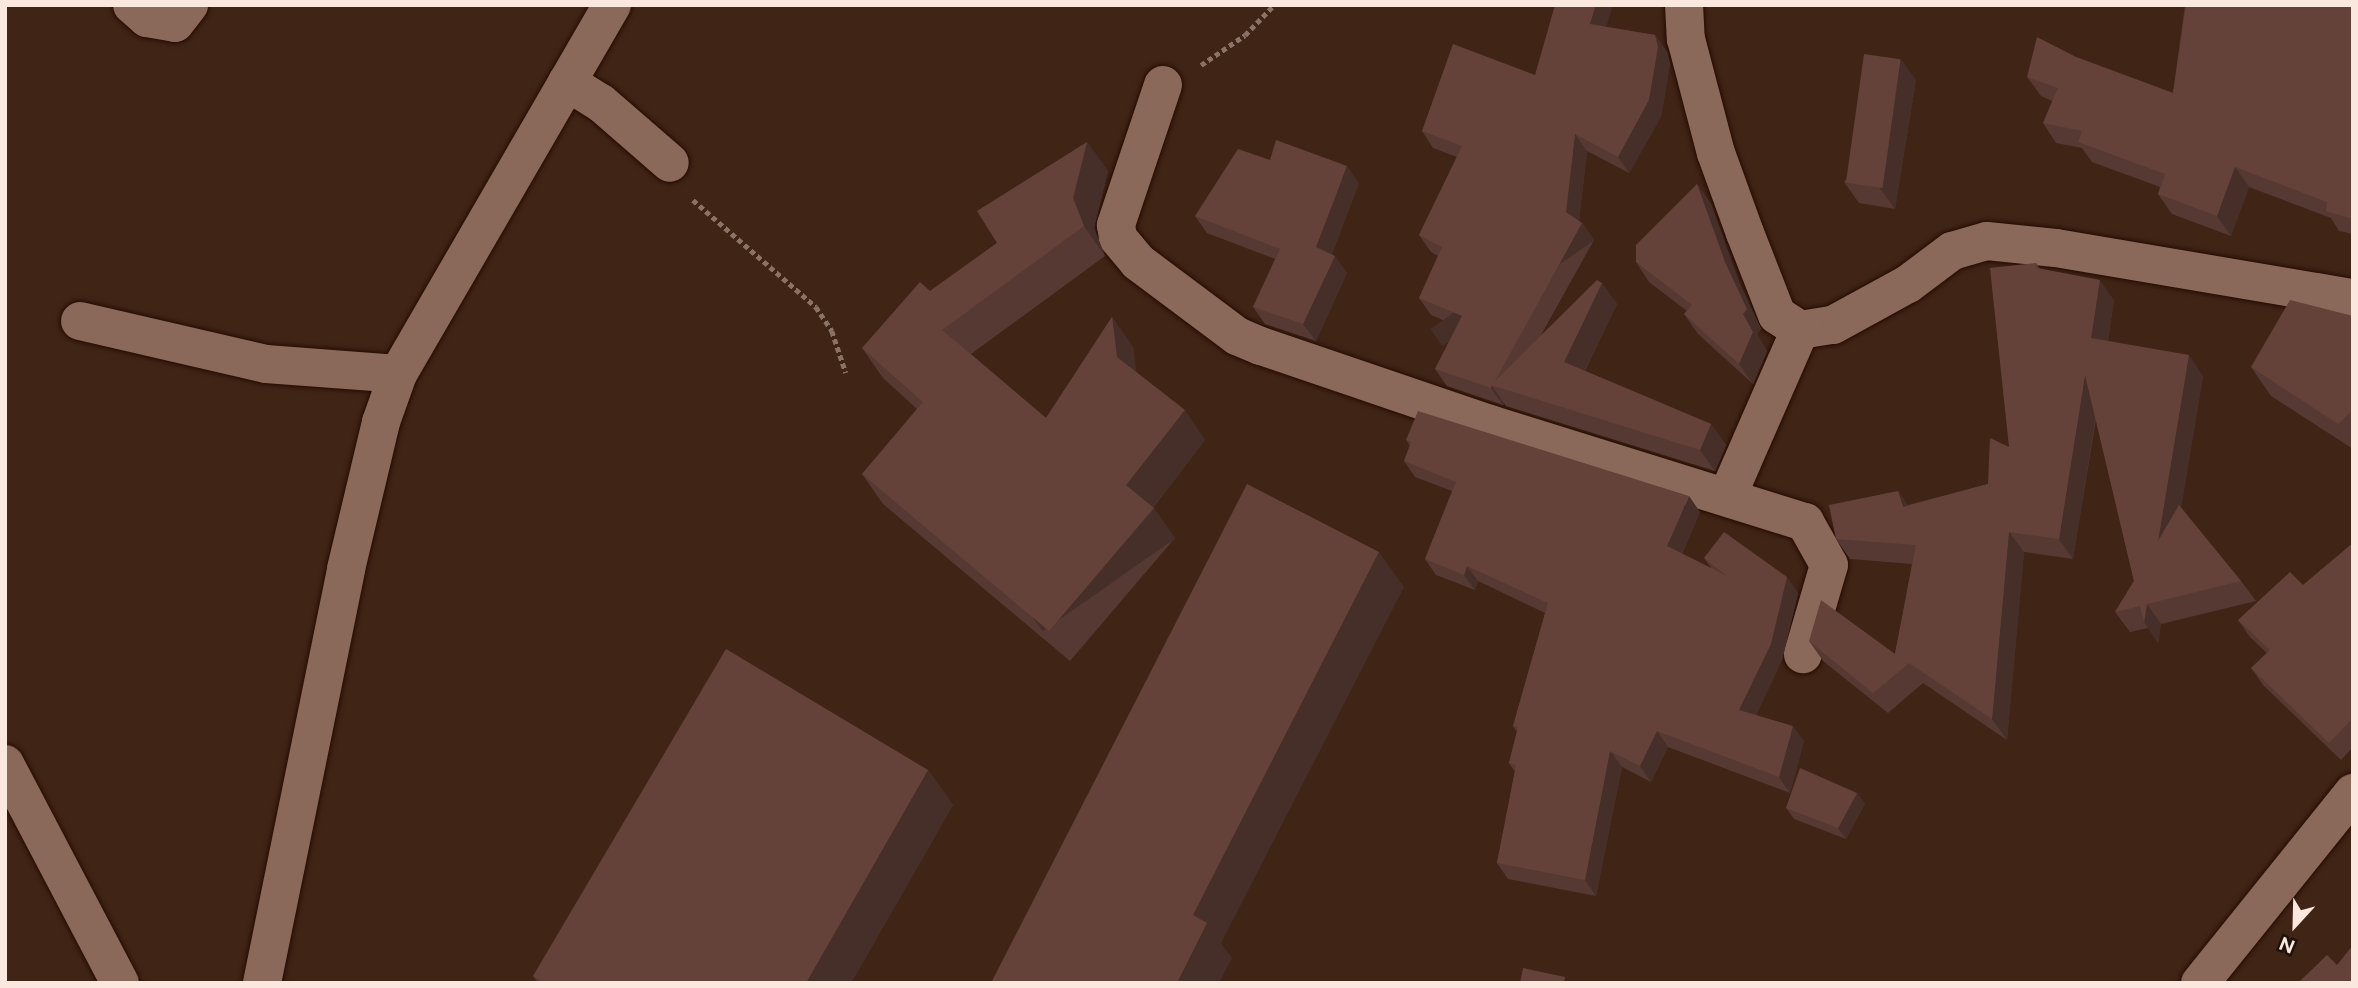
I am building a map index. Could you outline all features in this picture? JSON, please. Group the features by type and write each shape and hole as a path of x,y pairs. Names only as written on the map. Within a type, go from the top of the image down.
{"street":[{"path":"132,5 147,18 175,23 189,5"},
{"path":"262,983 346,569 381,422 398,374 612,5"},
{"path":"1684,5 1686,39 1706,115 1748,244 1777,315 1800,330 1833,325 1908,284 1952,251 1987,241 2056,248 2353,299"},
{"path":"568,82 601,103 670,163"},
{"path":"1163,85 1116,225 1125,249 1182,296 1237,336 1261,346 1490,424 1805,522 1829,565 1803,654"},
{"path":"80,321 266,364 398,374"},
{"path":"1727,497 1800,330"},
{"path":"5,764 120,983"},
{"path":"2200,983 2353,793"}],"path":[{"path":"1163,85 1245,35 1274,5"},
{"path":"670,163 671,181 816,307 832,331 846,373"}],"building":[{"path":"1555,5 1596,5 1590,24 1655,35 1658,47 1649,100 1618,157 1575,134 1566,212 1582,223 1491,388 1435,369 1462,316 1419,298 1442,247 1419,235 1462,146 1422,131 1453,44 1535,75"},
{"path":"2186,5 2353,5 2353,219 2326,211 2327,202 2235,167 2217,216 2158,194 2165,174 2078,142 2082,131 2043,123 2058,88 2027,77 2037,37 2076,57 2173,93"},
{"path":"1864,54 1901,59 1883,188 1846,183"},
{"path":"1276,140 1347,166 1316,247 1335,256 1303,324 1253,307 1280,249 1195,216 1238,149 1270,160"},
{"path":"1087,142 1073,198 1084,226 942,330 1046,418 1112,317 1117,357 1185,410 1126,485 1154,508 1049,631 862,474 923,402 862,348 920,282 930,291 997,243 977,211"},
{"path":"1697,184 1725,262 1747,309 1743,314 1753,332 1739,364 1684,314 1692,305 1636,262 1636,245"},
{"path":"2036,263 2037,268 2100,280 2091,338 2189,355 2158,541 2179,505 2241,581 2147,604 2144,622 2140,606 2115,612 2134,581 2085,375 2059,539 2009,532 1992,719 1909,663 1873,693 1809,641 1821,600 1895,654 1916,545 1836,539 1829,505 1898,491 1903,507 1988,484 1990,438 2009,447 1990,268"},
{"path":"1597,280 1602,283 1564,362 1711,424 1700,450 1491,385"},
{"path":"2290,300 2353,316 2353,410 2338,424 2251,367"},
{"path":"1418,411 1689,496 1667,546 1727,576 1704,558 1724,532 1787,577 1771,644 1739,710 1793,726 1779,777 1657,731 1640,766 1610,751 1585,880 1497,863 1516,765 1509,763 1518,727 1513,726 1548,603 1467,566 1464,575 1425,559 1456,482 1404,461 1411,442 1406,440"},
{"path":"1247,484 1379,552 1193,915 1207,923 1177,983 991,983"},
{"path":"2353,543 2353,718 2329,743 2251,668 2270,650 2238,620 2290,572 2303,585"},
{"path":"726,649 928,770 806,983 544,983 533,976"},
{"path":"1800,768 1857,793 1838,828 1786,808"},
{"path":"2353,945 2353,983 2298,983 2327,955 2337,965"},
{"path":"1523,968 1565,977 1564,983 1520,983"}]}
